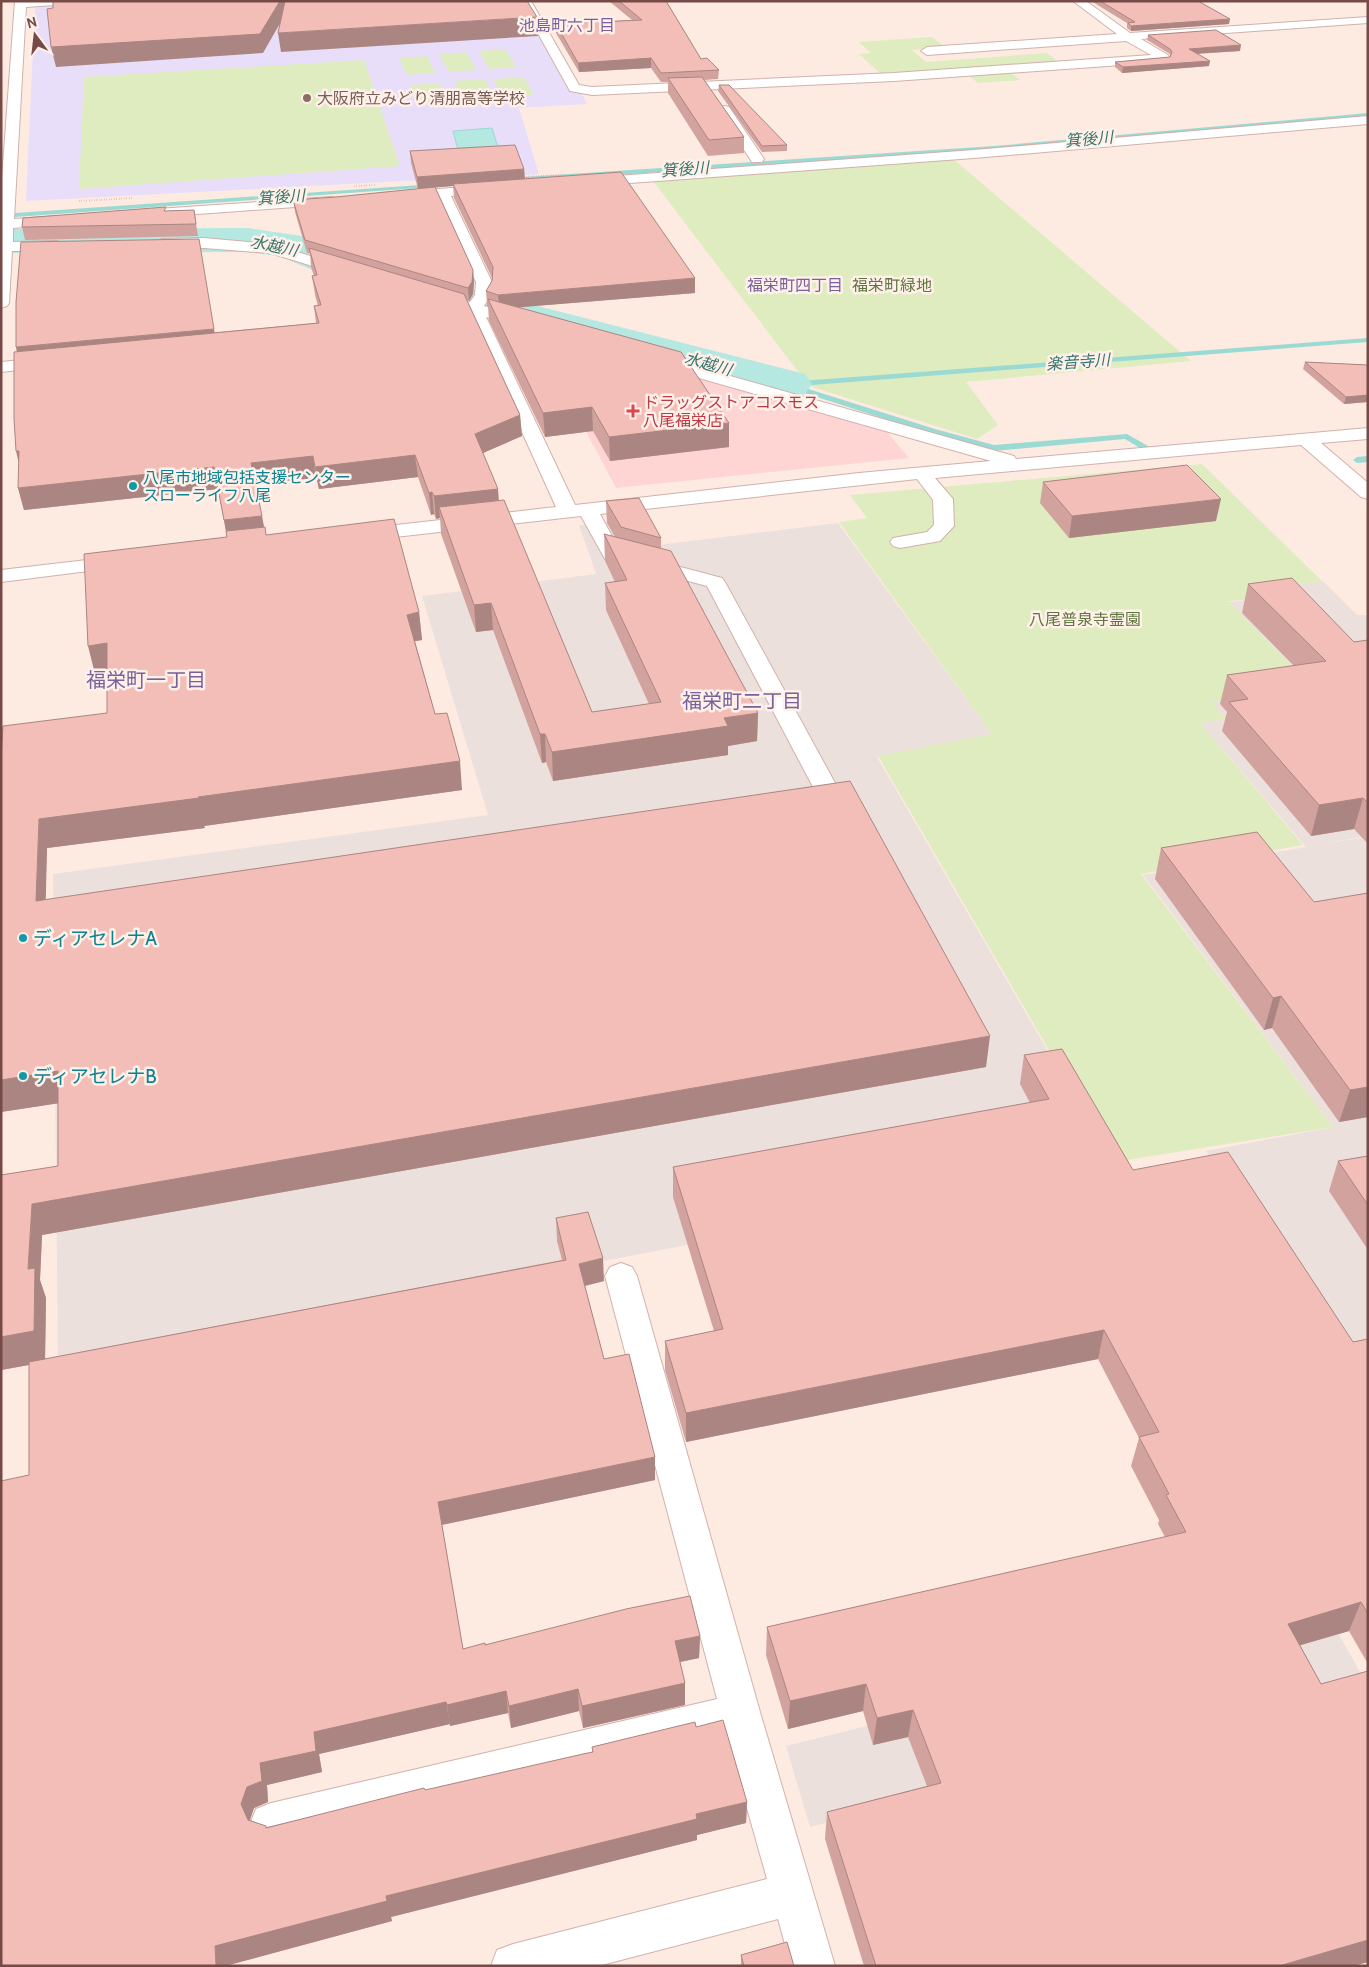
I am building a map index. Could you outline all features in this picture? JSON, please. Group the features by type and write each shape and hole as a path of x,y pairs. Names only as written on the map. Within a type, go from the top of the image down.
{"street":[{"path":"1,303 20,3 68,1"},
{"path":"525,1 574,88 592,91 894,77 1164,58 1128,37 1078,1"},
{"path":"927,51 1368,20"},
{"path":"707,86 757,160"},
{"path":"1257,119 1271,128"},
{"path":"576,183 984,153 1368,120"},
{"path":"383,197 509,188"},
{"path":"442,192 484,282 478,303 578,511 612,555 715,582 828,792 779,800"},
{"path":"146,214 343,200"},
{"path":"5,236 76,219"},
{"path":"5,236 75,246"},
{"path":"145,244 204,243 271,248 364,277"},
{"path":"419,293 478,303 538,326"},
{"path":"642,356 1023,465"},
{"path":"1,367 68,361"},
{"path":"344,537 922,474 1368,432"},
{"path":"1305,438 1368,493"},
{"path":"1157,452 1171,466"},
{"path":"900,542 933,538 944,526 943,499 922,474"},
{"path":"1,576 138,560"},
{"path":"621,1276 740,1712 813,1966"},
{"path":"271,1824 740,1712"},
{"path":"513,1966 792,1894"}],"shaded area":[{"name":"大阪府立みどり清朋高等学校","path":"107,1 519,1 568,89 581,92 587,104 519,108 539,174 26,201 35,5"},
{"path":"531,328 883,427 909,458 616,488"},
{"path":"610,522 625,549 838,523 992,734 877,757 1113,1163 58,1366 53,874 488,815 422,596 596,574 579,525"},
{"path":"1324,582 1357,615 1368,615 1368,836 1321,844 1368,837 1368,917 1310,927 1252,856 1306,847 1200,723 1225,719 1212,702 1313,687 1229,602 1282,597 1275,585"},
{"path":"1251,856 1310,928 1368,918 1368,1350 1339,1356 1206,1151 1333,1127 1143,875"},
{"path":"1326,1612 1367,1684 810,1827 786,1746"}],"green space":[{"path":"932,37 945,47 912,50 926,62 1047,53 1060,63 1004,67 1020,80 978,83 959,68 881,74 859,54 871,53 859,42"},
{"path":"505,49 516,67 489,69 479,51"},
{"path":"466,52 476,70 449,72 439,54"},
{"path":"427,56 435,73 407,75 399,58"},
{"path":"364,60 400,166 79,189 84,77"},
{"path":"523,77 534,95 503,97 493,79"},
{"path":"485,79 495,99 463,101 454,81"},
{"path":"440,83 449,102 418,104 410,85"},
{"name":"福栄町緑地","path":"952,158 1191,361 966,382 998,425 977,439 809,386 653,181"},
{"name":"八尾普泉寺霊園","path":"1202,464 1323,582 1275,585 1282,597 1228,601 1313,687 1212,702 1225,719 1200,723 1303,845 1141,874 1333,1127 1114,1162 878,756 992,734 839,522 867,518 850,495"}],"water":[{"path":"492,128 499,151 459,154 453,131"}],"building":[{"path":"53,1 280,1 260,34 51,47 47,9 53,8"},
{"path":"285,1 527,1 537,17 278,33"},
{"path":"619,1 666,1 701,59 707,58 719,70 661,73 651,58 578,63 556,24 642,20"},
{"path":"1100,1 1198,1 1230,19 1131,26 1128,23 1135,22"},
{"path":"1216,30 1241,45 1189,49 1210,61 1123,67 1115,62 1170,57 1172,52 1170,49 1148,35"},
{"path":"702,77 744,137 709,140 668,78"},
{"path":"719,85 729,85 787,145 762,146"},
{"path":"515,145 524,169 417,177 410,151"},
{"path":"621,172 695,278 498,295 486,291 492,281 493,267 453,184"},
{"path":"435,187 473,270 472,282 468,288 305,240 293,200 336,197"},
{"path":"166,207 164,211 194,210 196,224 22,227 23,218"},
{"path":"199,239 214,329 16,347 16,302 21,242"},
{"path":"309,248 464,294 520,415 475,434 498,489 434,496 432,492 429,493 415,455 315,467 313,456 251,463 262,516 224,520 214,467 18,488 19,451 16,451 14,418 14,352 319,323 314,306 321,305 312,276 317,275"},
{"path":"488,299 681,352 729,423 609,437 592,407 543,413"},
{"path":"1305,362 1368,365 1368,395 1346,397"},
{"path":"1187,465 1221,499 1072,516 1043,482"},
{"path":"639,498 661,538 621,527 606,501"},
{"path":"504,500 592,712 661,702 605,583 627,580 604,534 671,551 758,713 724,718 728,726 552,752 545,734 540,734 491,603 474,605 439,507"},
{"path":"394,519 419,612 407,615 435,714 447,713 460,761 39,819 36,901 850,781 990,1036 32,1204 28,1269 35,1268 34,1331 1,1337 1,1175 58,1166 58,1071 1,1080 1,757 3,726 107,713 107,643 88,646 84,554 227,537 226,531 265,527 266,535"},
{"path":"1292,578 1354,642 1368,640 1368,803 1363,798 1319,805 1229,702 1248,699 1227,675 1326,661 1248,584"},
{"path":"1257,832 1314,902 1368,893 1368,1087 1350,1090 1281,996 1273,998 1161,848"},
{"path":"1062,1049 1133,1170 1228,1152 1353,1342 1368,1339 1368,1614 1361,1602 1288,1624 1321,1684 1368,1671 1368,1940 1279,1966 876,1966 827,1812 941,1783 913,1710 877,1718 866,1684 790,1701 767,1627 1186,1532 1166,1495 1169,1494 1139,1437 1159,1432 1104,1330 686,1413 665,1341 723,1329 673,1167 1049,1099 1024,1055"},
{"path":"1368,1156 1368,1205 1338,1161"},
{"path":"588,1212 603,1258 579,1264 604,1359 629,1354 655,1457 438,1502 463,1649 626,1609 690,1596 700,1636 675,1641 685,1683 582,1706 578,1689 509,1706 506,1691 447,1705 446,1702 314,1732 316,1751 260,1763 262,1781 247,1787 241,1804 248,1820 266,1826 266,1828 424,1788 425,1790 593,1752 592,1747 695,1722 696,1727 723,1720 747,1802 696,1814 697,1819 386,1896 387,1901 215,1946 216,1966 1,1966 1,1481 29,1475 29,1362 566,1260 556,1218"},
{"path":"787,1942 794,1966 744,1966 741,1955"}],"waterway":[{"name":"箕後川","path":"508,180 994,148 1368,115"},
{"name":"箕後川","path":"1,216 433,185"},
{"name":"水越川","path":"1,241 247,240 287,245 335,264 405,285 788,384"},
{"name":"楽音寺川","path":"788,384 1368,340"},
{"name":"水越川","path":"795,387 932,431 994,448 1127,436 1145,448"},
{"name":"水越川","path":"1357,460 1368,459"}],"place":[{"name":"大阪府立みどり清朋高等学校","path":"307,98"},
{"name":"ドラッグストアコスモス 八尾福栄店","path":"633,411"},
{"name":"八尾市地域包括支援センター スローライフ八尾","path":"133,486"},
{"name":"ディアセレナA","path":"23,938"},
{"name":"ディアセレナB","path":"23,1076"}],"district":[{"name":"池島町六丁目","path":"567,25"},
{"name":"福栄町四丁目","path":"795,285"},
{"name":"福栄町一丁目","path":"146,680"},
{"name":"福栄町二丁目","path":"742,701"}]}
